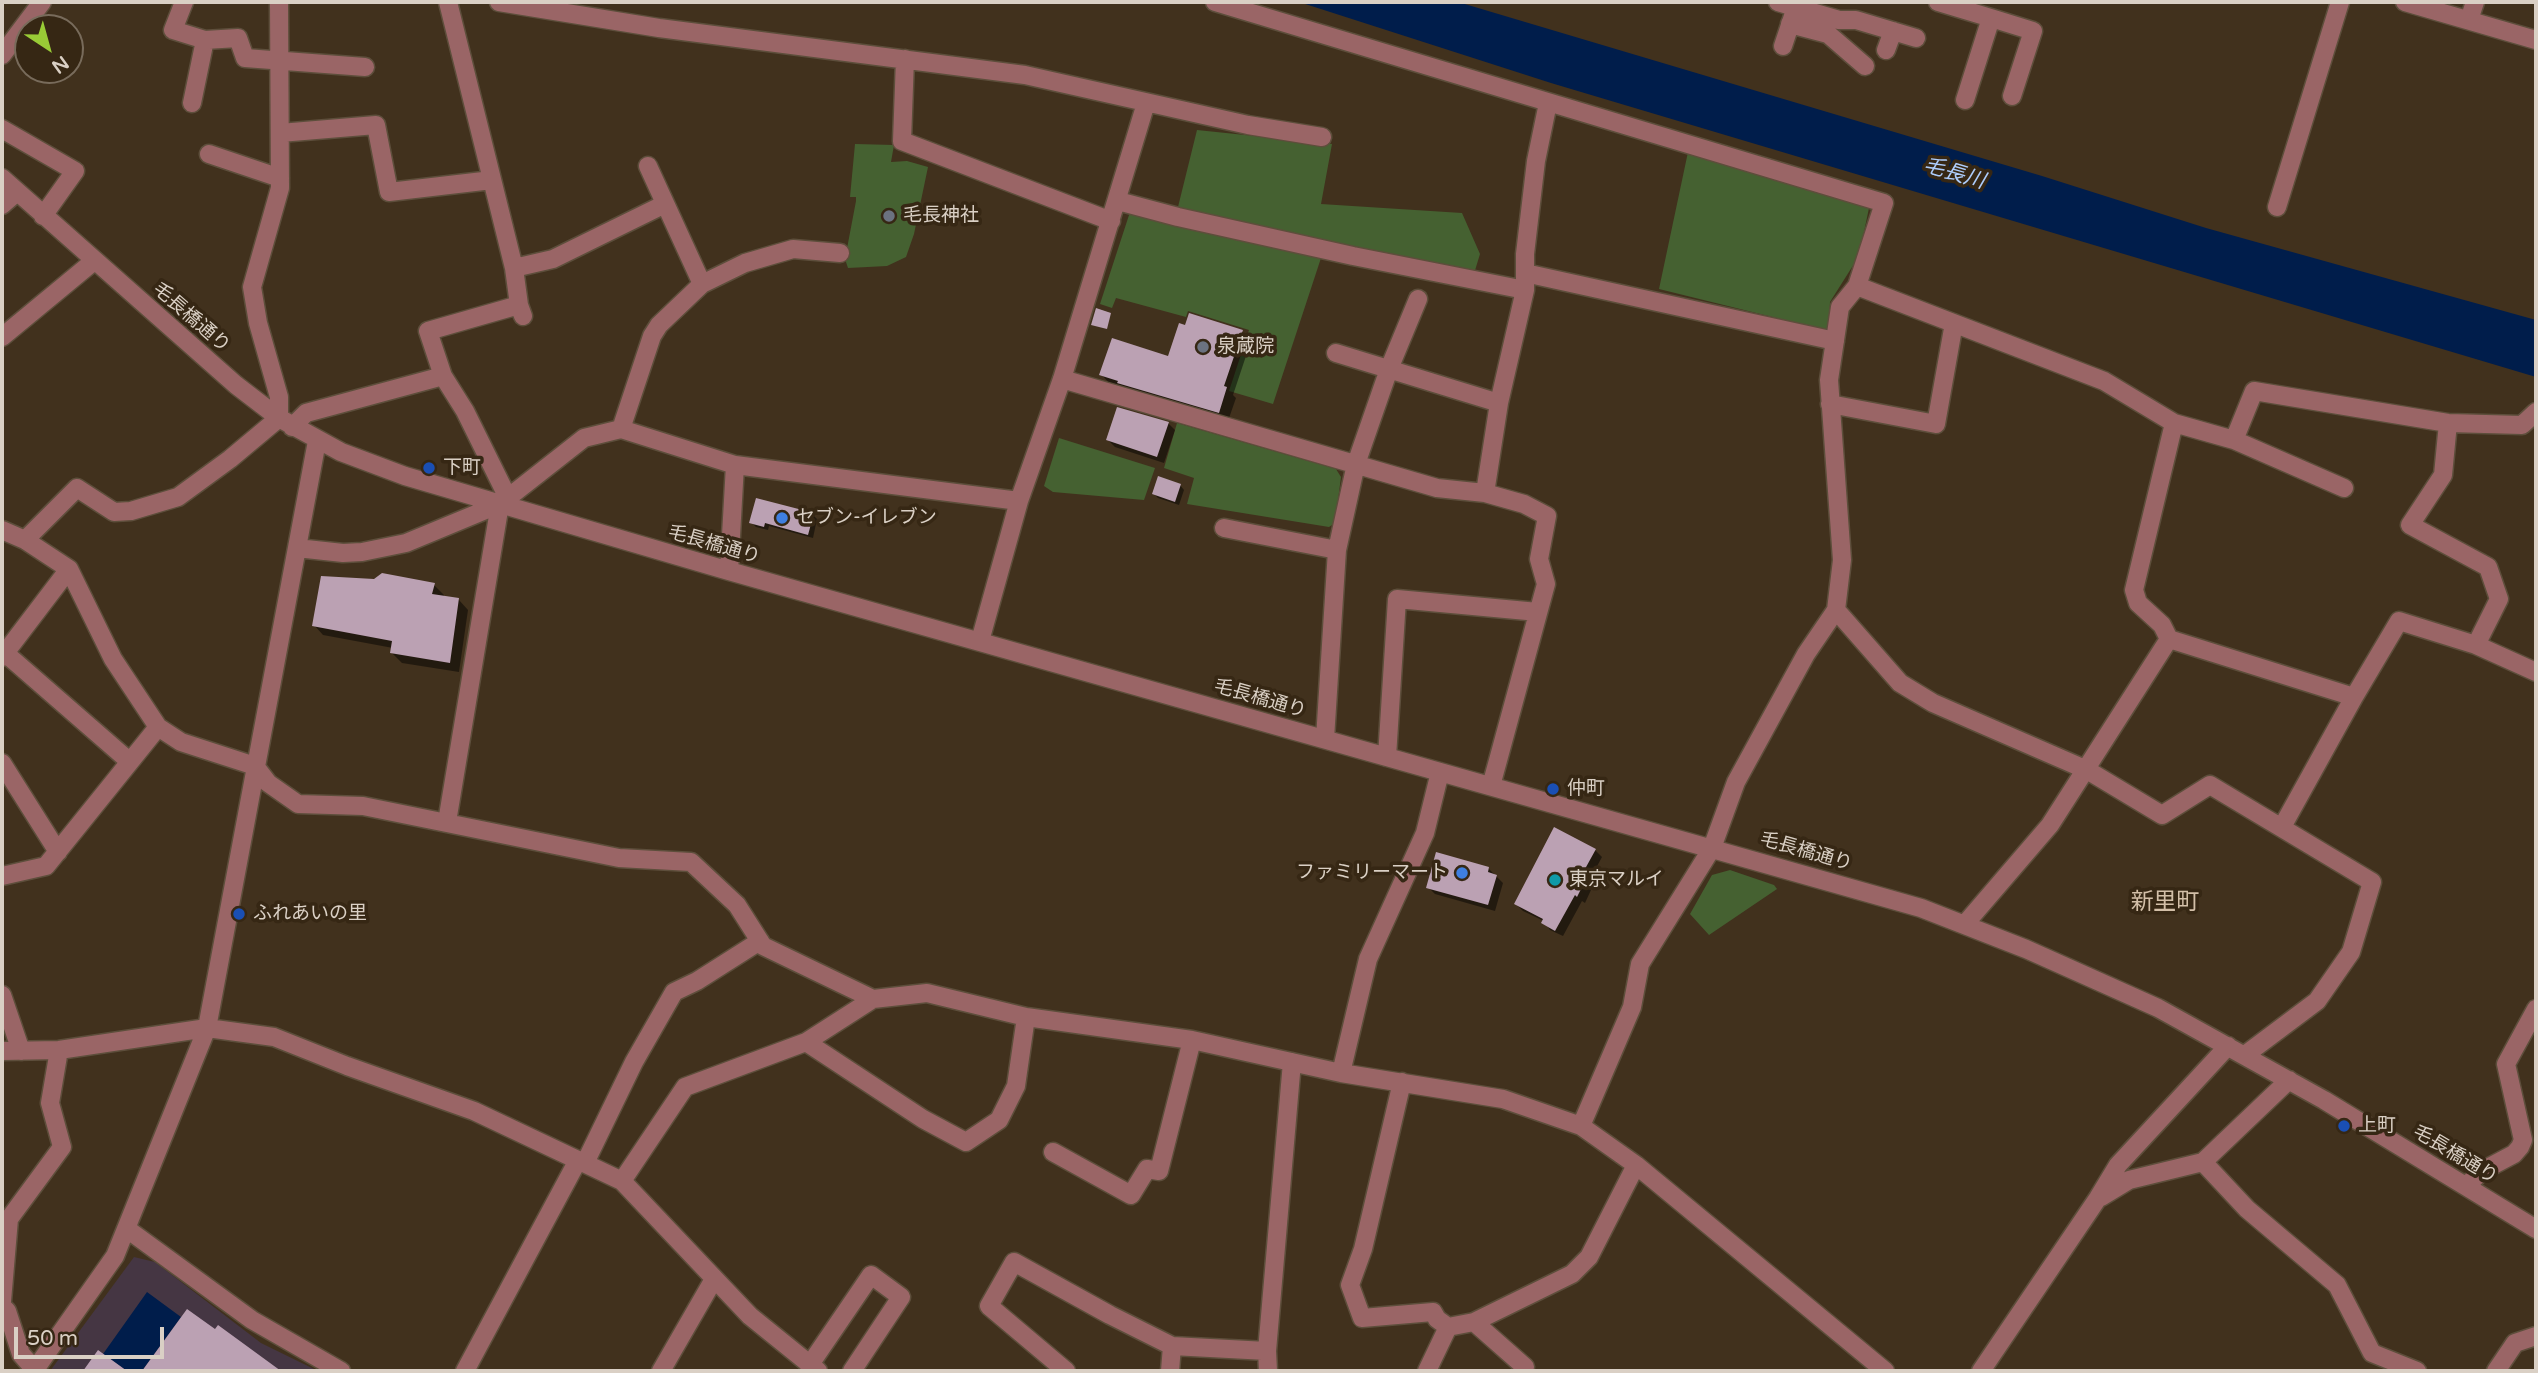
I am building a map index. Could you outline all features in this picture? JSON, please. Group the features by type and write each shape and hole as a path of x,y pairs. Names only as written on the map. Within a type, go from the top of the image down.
{"street":[{"path":"2,55 43,2"},
{"path":"184,2 173,30 205,40 238,38 245,58 365,66"},
{"path":"279,2 280,188 252,287 258,323 286,422"},
{"path":"447,822 504,501 465,411 443,376 428,331 521,311 514,268 448,2"},
{"path":"499,2 659,29 1025,75 1248,125 1322,137"},
{"path":"1216,2 1884,202 1857,286 1840,307 1829,380 1842,560 1836,610 1806,654 1736,782 1712,848 1640,964 1632,1007 1581,1126"},
{"path":"1938,2 2033,31 2011,96"},
{"path":"2277,207 2340,2"},
{"path":"2405,2 2536,40"},
{"path":"2469,20 2475,2"},
{"path":"1790,8 1839,20 1856,20 1916,38"},
{"path":"1783,46 1790,8"},
{"path":"1790,8 1828,34 1866,66"},
{"path":"1965,100 1991,18"},
{"path":"1886,50 1893,31"},
{"path":"192,103 205,40"},
{"path":"905,59 902,141 1111,220"},
{"path":"980,641 1019,501 1062,379 1146,103"},
{"path":"1485,493 1499,403 1525,282 1525,254 1535,161 1548,103"},
{"path":"280,134 376,125 389,192 492,180"},
{"path":"2,129 75,171 43,216"},
{"path":"209,154 280,178"},
{"path":"648,166 702,284"},
{"name":"毛長橋通り","path":"2,178 236,385 286,422 317,441 352,457 405,476 504,501 729,571 1870,892 1965,924 2158,1008 2289,1080 2536,1230"},
{"path":"2,205 16,192"},
{"path":"1118,201 1353,256 1525,282 1835,341"},
{"path":"514,268 553,259 665,204"},
{"path":"621,429 652,336 659,325 702,284 745,263 793,249 840,253"},
{"path":"2,337 94,261"},
{"path":"1857,286 2104,381 2174,423 2234,440 2344,488"},
{"path":"1325,739 1337,550 1356,464 1389,369 1418,299"},
{"path":"1830,404 1936,424 1954,323"},
{"path":"1336,353 1499,403"},
{"path":"25,540 77,488 114,512 131,511 178,497 286,422 306,413 443,376"},
{"path":"1062,379 1437,488 1485,493 1524,504 1548,516 1539,559 1546,584 1491,786"},
{"path":"2234,440 2254,391 2448,423 2522,425 2536,412"},
{"path":"2174,423 2134,590 2138,603 2162,625 2169,639 2354,697"},
{"path":"2448,423 2443,475 2410,525 2488,567 2499,598 2476,645"},
{"path":"297,548 343,553 362,552 436,532 504,501 584,438 621,429 735,465 1019,501"},
{"path":"58,1050 51,1103 62,1147 5,1214 2,1303 21,1354 35,1371 115,1256 208,1028 317,441"},
{"path":"729,571 735,465"},
{"path":"1224,527 1337,550"},
{"path":"2,530 25,540 69,569 113,660 158,727 181,742 255,766 268,783 299,804 363,806 619,858 691,862 737,905 763,946 873,999"},
{"path":"69,569 3,655 130,761"},
{"path":"1387,757 1397,599 1538,612"},
{"path":"1836,610 1900,683 1933,703 2087,770 2162,816 2210,785 2372,882 2351,952 2317,1001 2245,1055"},
{"path":"2282,827 2399,621 2476,645 2536,672"},
{"path":"1965,924 2050,825 2169,639"},
{"path":"2,876 46,866 158,727"},
{"path":"2,763 58,852"},
{"path":"1340,1073 1368,959 1425,832 1440,772"},
{"path":"465,1371 674,992 760,942"},
{"path":"622,1181 685,1087 806,1042 873,999 928,993 1026,1017 1192,1040 1340,1073 1503,1099 1581,1126 1636,1165 1875,1368"},
{"path":"2,995 21,1051"},
{"path":"2466,1186 2482,1171 2514,1154 2523,1140 2506,1064 2536,1009"},
{"path":"806,1042 923,1119 966,1142 999,1120 1016,1086 1026,1017"},
{"path":"2,1051 58,1050 208,1028 274,1037 474,1111 622,1181 750,1317 813,1369 871,1275 901,1297 852,1371"},
{"path":"1053,1152 1130,1195 1147,1169 1158,1171 1192,1040"},
{"path":"1981,1371 2118,1165 2228,1046"},
{"path":"1268,1371 1292,1062"},
{"path":"2098,1198 2129,1180 2203,1162 2289,1080"},
{"path":"1402,1082 1363,1249 1350,1285 1362,1318 1433,1312 1437,1319 1448,1327 1474,1322 1572,1274 1589,1257 1636,1165"},
{"path":"2203,1162 2247,1209 2337,1285 2372,1353 2417,1371"},
{"path":"127,1229 252,1320 341,1371"},
{"path":"1066,1371 989,1307 1014,1262 1172,1346 1268,1352"},
{"path":"661,1371 714,1279"},
{"path":"1474,1322 1525,1367"},
{"path":"1427,1371 1448,1327"},
{"path":"2496,1371 2515,1343 2536,1336"},
{"path":"1170,1371 1172,1346"}],"shaded area":[{"path":"134,1257 155,1262 261,1343 318,1371 50,1371"}],"green space":[{"path":"1197,130 1332,144 1321,204 1462,213 1480,254 1473,277 1177,211"},
{"path":"855,144 894,145 891,162 907,161 928,167 914,234 906,257 887,266 848,268 845,259 856,201 856,197 850,197"},
{"path":"1688,152 1869,208 1859,256 1830,302 1829,331 1659,289"},
{"path":"1130,212 1321,258 1273,404 1229,391 1249,330 1188,311 1186,317 1116,298 1112,308 1100,304"},
{"path":"1177,423 1336,469 1341,477 1335,523 1329,527 1187,504 1194,478 1164,468"},
{"path":"1059,438 1155,468 1144,500 1053,492 1044,486"},
{"path":"1730,870 1774,885 1777,889 1709,935 1690,914 1712,875"}],"water":[{"name":"毛長川","path":"1299,2 1458,2 2042,176 2206,228 2536,320 2536,377 1551,83"},
{"path":"147,1292 181,1317 142,1371 127,1371 103,1354"}],"building":[{"path":"1096,308 1111,313 1107,329 1091,325"},
{"path":"1189,313 1243,330 1224,386 1227,387 1219,413 1117,383 1118,381 1099,375 1112,338 1168,356 1179,323 1185,325"},
{"path":"1117,407 1169,422 1157,457 1106,440"},
{"path":"1158,476 1181,484 1175,502 1152,494"},
{"path":"756,498 814,513 808,535 765,523 764,527 749,523"},
{"path":"382,573 435,583 432,594 459,598 450,663 390,653 392,641 312,626 321,576 374,579"},
{"name":"東京マルイ","path":"1554,827 1596,849 1580,878 1585,881 1577,897 1575,895 1555,931 1541,923 1543,919 1514,904"},
{"path":"1436,852 1489,867 1488,872 1497,875 1488,905 1426,888"},
{"path":"187,1309 215,1329 218,1325 281,1371 142,1371"},
{"path":"98,1350 127,1371 83,1371"}],"place":[{"name":"毛長神社","path":"889,216"},
{"name":"泉蔵院","path":"1203,347"},
{"name":"下町","path":"429,468"},
{"name":"セブン-イレブン","path":"782,518"},
{"name":"仲町","path":"1553,789"},
{"name":"ファミリーマート","path":"1462,873"},
{"name":"東京マルイ","path":"1555,880"},
{"name":"ふれあいの里","path":"239,914"},
{"name":"上町","path":"2344,1126"}],"district":[{"name":"新里町","path":"2165,903"}]}
